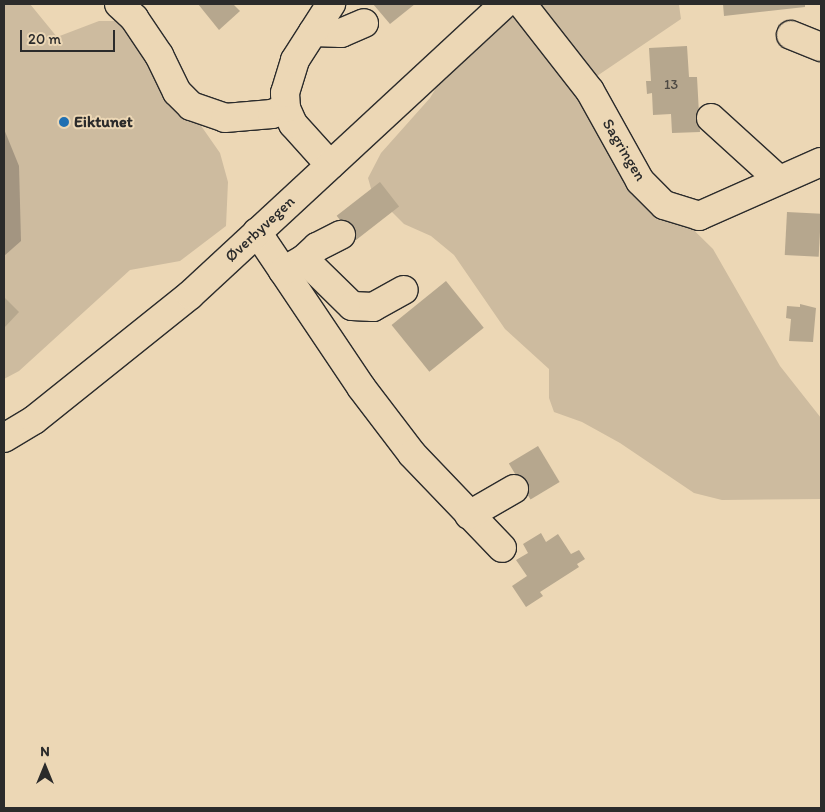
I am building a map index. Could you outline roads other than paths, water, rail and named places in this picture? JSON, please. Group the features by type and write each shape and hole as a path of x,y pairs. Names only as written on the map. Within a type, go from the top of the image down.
{"main road":[{"path":"330,164 293,124 286,108 285,93 296,60 331,4"},
{"name":"Øverbyvegen","path":"4,438 34,420 113,358 258,232 504,4"},
{"name":"Sagringen","path":"522,4 590,91 640,180 664,205 699,216 735,202 778,180 821,162"},
{"path":"124,5 159,55 177,92 190,106 225,118 272,114 286,108"},
{"path":"313,32 341,34 364,23"},
{"path":"791,34 821,47"},
{"path":"711,118 778,180"},
{"path":"258,232 293,265 352,306 373,307 404,290"},
{"path":"293,265 317,247 341,235"},
{"path":"293,265 360,387 412,454 502,548"},
{"path":"469,514 514,490"}],"place":[{"name":"Eiktunet","path":"64,122"}]}
